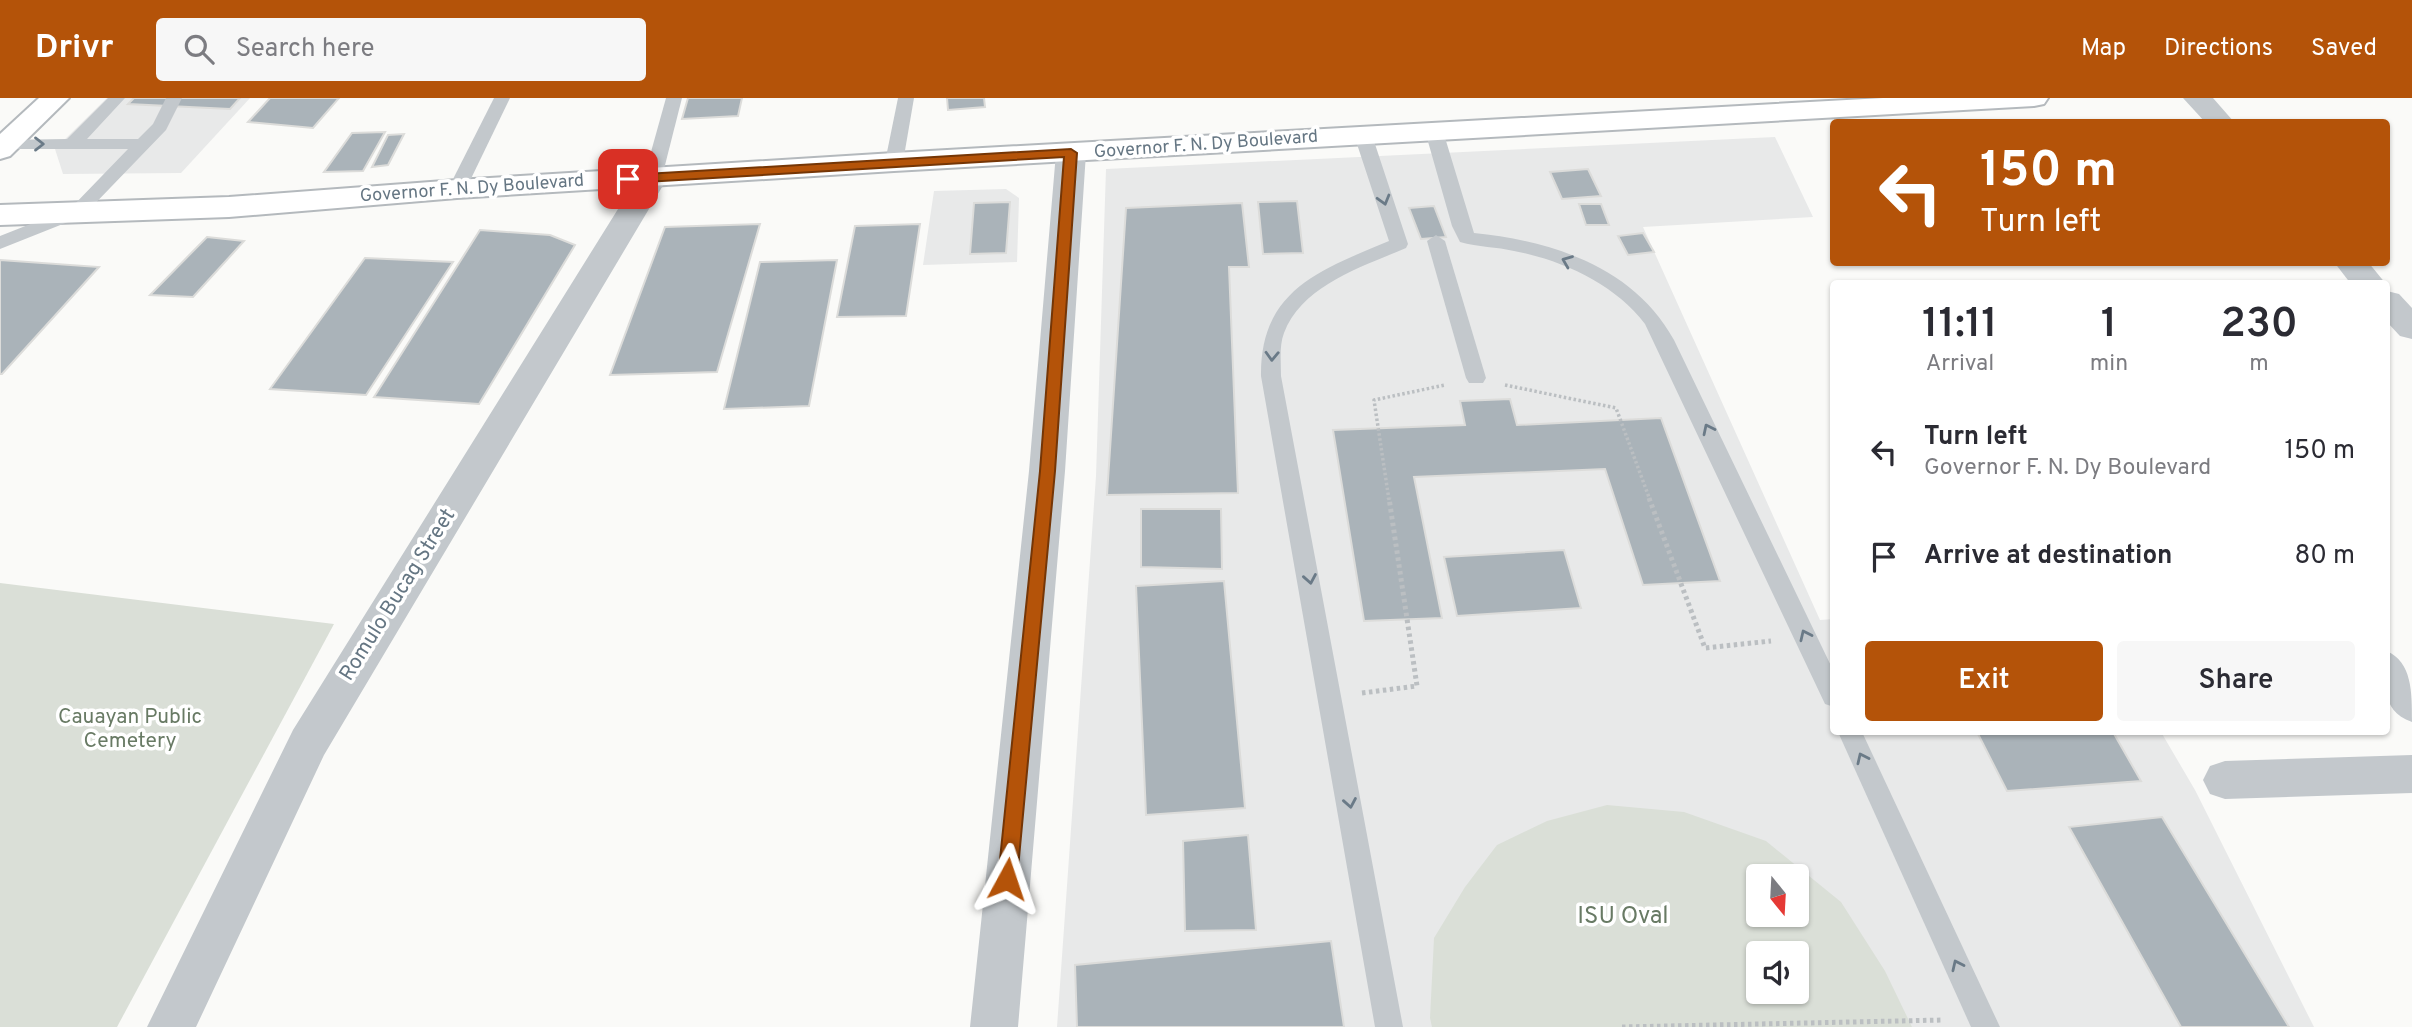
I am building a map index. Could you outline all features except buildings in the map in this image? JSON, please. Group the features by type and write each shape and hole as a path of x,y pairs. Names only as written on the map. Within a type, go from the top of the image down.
{"highway":[{"path":"3,147 55,98"},
{"name":"Governor F. N. Dy Boulevard","path":"0,215 229,207 457,189 1434,131 1819,103 2034,98"}],"street":[{"path":"2197,98 2217,119"},
{"path":"994,1027 1047,471 1071,153"},
{"name":"Romulo Bucag Street","path":"171,1027 302,755 344,681 482,462 653,177"},
{"path":"2354,266 2366,280"},
{"path":"2390,305 2412,328"},
{"path":"2390,672 2412,704"},
{"path":"2225,780 2412,774"}],"lane":[{"path":"72,144 117,98"},
{"path":"0,243 77,212 160,126 174,98"},
{"path":"457,189 502,98"},
{"path":"653,177 674,98"},
{"path":"894,162 906,98"},
{"path":"1434,131 1461,226 1467,238"},
{"path":"1363,135 1399,244"},
{"path":"3,147 143,144"},
{"path":"1389,1027 1301,533 1277,421 1271,363 1272,336 1284,314 1297,299 1319,282 1399,244 1467,238 1534,249 1569,260 1626,293 1648,314 1664,340 1830,688"},
{"path":"1436,241 1476,378"},
{"path":"1851,735 1984,1023"}],"path":[{"path":"1331,697 1417,686 1374,400 1476,378 1616,408 1705,648 1806,636"},
{"path":"1622,1027 1984,1023"}],"shaded area":[{"path":"107,98 250,98 181,173 63,174 55,149"},
{"path":"1775,137 1813,217 1643,227 1820,620 1830,619 1830,735 2163,735 2195,790 2314,1027 1057,1027 1096,476 1106,169"},
{"path":"1006,189 1019,198 1017,262 923,265 934,191"}],"green space":[{"name":"Cauayan Public Cemetery","path":"0,583 334,624 117,1027 0,1027"},
{"name":"ISU Oval","path":"1607,805 1684,812 1766,841 1794,864 1746,864 1746,928 1810,928 1810,877 1841,902 1885,971 1912,1027 1432,1027 1430,1018 1434,938 1465,887 1497,845 1547,821"}],"route":[{"path":"628,179 1071,153 1047,471 1007,879"}]}
